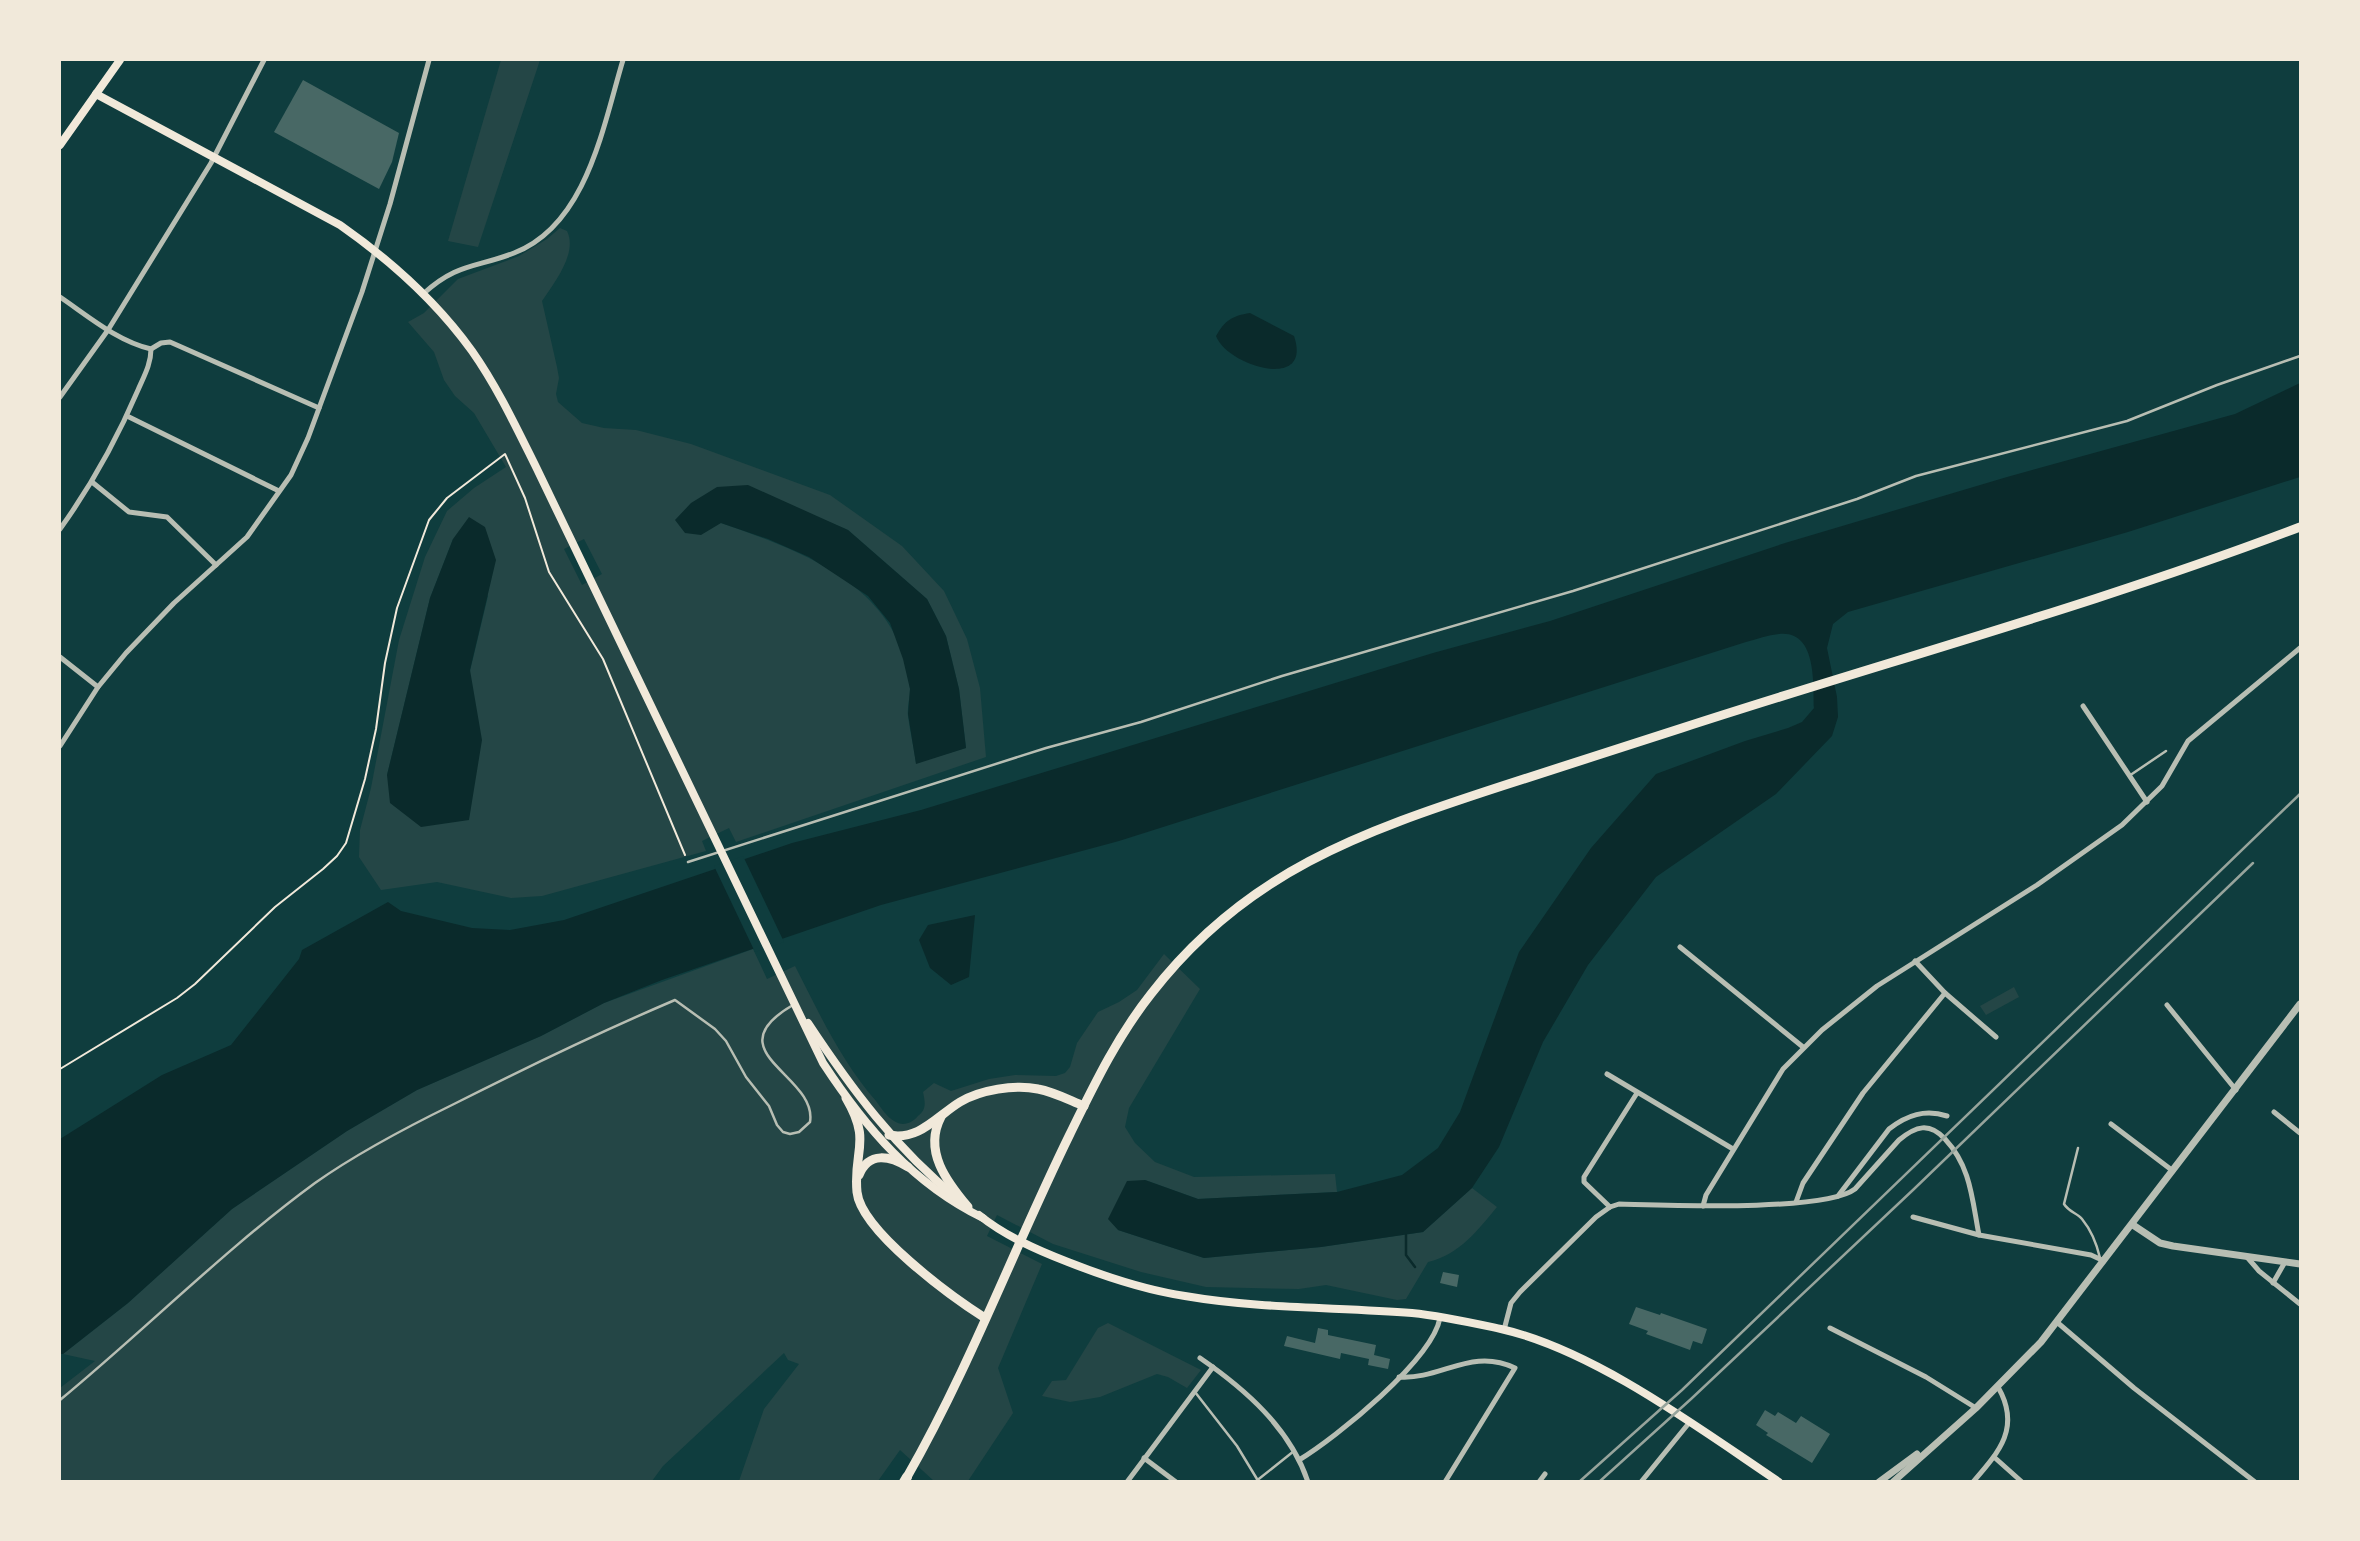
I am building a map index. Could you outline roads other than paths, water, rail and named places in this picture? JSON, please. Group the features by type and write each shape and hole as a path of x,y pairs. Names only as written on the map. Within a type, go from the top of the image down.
{"main road":[{"path":"60,145 120,60"},
{"path":"96,94 317,211 375,251 423,294 472,351 493,383 574,544 823,1063 846,1098 887,1147 938,1193 983,1218"},
{"path":"905,1479 927,1443 1112,1048 1176,964 1235,909 1294,869 1372,831 1423,812 2159,577 2301,527"},
{"path":"797,1006 845,1078 889,1135 920,1166 992,1225 1047,1254 1088,1270 1186,1297 1416,1314 1504,1330 1585,1361 1649,1396 1779,1482"},
{"path":"889,1135 911,1135 961,1101 982,1093 1011,1088 1037,1088 1084,1106"},
{"path":"846,1098 860,1126 862,1140 857,1180 860,1205 881,1233 949,1294 985,1318"},
{"path":"942,1116 937,1124 935,1138 939,1164 945,1179 968,1207"},
{"path":"857,1180 860,1170 876,1158 888,1157 908,1167"}],"street":[{"path":"60,397 108,330 214,158 264,60"},
{"path":"60,746 98,687 149,628 247,537 300,457 375,251 429,60"},
{"path":"423,294 454,271 529,245 565,214 585,181 624,60"},
{"path":"60,297 133,344 152,349 161,343 170,342 319,408"},
{"path":"60,529 92,482 127,416 152,360 152,349"},
{"path":"127,416 279,491"},
{"path":"92,482 129,512 167,517 216,565"},
{"path":"1703,1206 1706,1195 1773,1084 1803,1047 1850,1006 1915,961 2065,866 2122,825 2162,786 2188,741 2301,648"},
{"path":"60,657 98,687"},
{"path":"2083,706 2147,802"},
{"path":"1681,947 1803,1047"},
{"path":"1915,961 1945,993 1996,1037"},
{"path":"1796,1202 1803,1183 1863,1093 1945,993"},
{"path":"1895,1481 1998,1387 2058,1322 2102,1260 2133,1225 2301,1004"},
{"path":"2167,1005 2236,1090"},
{"path":"1606,1074 1734,1149"},
{"path":"1610,1207 1587,1186 1584,1177 1637,1093"},
{"path":"1837,1197 1889,1129 1912,1115 1927,1112 1947,1116"},
{"path":"2273,1112 2301,1133"},
{"path":"2111,1124 2173,1171"},
{"path":"1504,1330 1511,1303 1520,1292 1580,1232 1610,1207 1619,1204 1703,1206 1796,1202 1846,1195 1855,1189 1907,1133 1927,1127 1938,1131 1958,1153 1966,1172 1979,1235"},
{"path":"1913,1217 1979,1235 2102,1260"},
{"path":"2133,1225 2160,1243 2301,1264"},
{"path":"2247,1257 2273,1283 2301,1304"},
{"path":"2273,1283 2286,1262"},
{"path":"1299,1460 1347,1426 1399,1377 1432,1340 1438,1330 1440,1318"},
{"path":"2058,1322 2134,1388 2255,1482"},
{"path":"1829,1328 1926,1377 1976,1408"},
{"path":"1200,1358 1231,1380 1261,1408 1294,1451 1308,1482"},
{"path":"1399,1377 1415,1376 1478,1360 1493,1360 1516,1368 1445,1482"},
{"path":"1127,1482 1213,1367"},
{"path":"1973,1482 2003,1444 2009,1416 2008,1406 1998,1387"},
{"path":"1641,1482 1689,1423"},
{"path":"1879,1482 1938,1440"},
{"path":"1994,1457 2022,1482"},
{"path":"1144,1458 1176,1482"},
{"path":"1539,1482 1545,1474"}],"lane":[{"path":"688,862 1046,748 1141,722 1282,676 1610,579 1857,499 1916,476 2127,421 2217,385 2301,356"},
{"path":"2129,776 2166,751"},
{"path":"60,1400 317,1182 411,1125 604,1030 675,1000 715,1029 726,1041 746,1077 769,1106 783,1132 799,1132 810,1122 809,1107 797,1089 775,1066 766,1053 763,1042 765,1027 781,1012 797,1006"},
{"path":"2078,1148 2064,1204 2070,1212 2082,1219 2102,1260"},
{"path":"1195,1392 1223,1427 1256,1480 1294,1451"}],"waterway":[{"path":"1406,1235 1406,1255 1415,1267"}],"railway":[{"path":"1579,1482 1682,1390 2300,794"},
{"path":"1599,1482 1914,1189 2253,863"}]}
